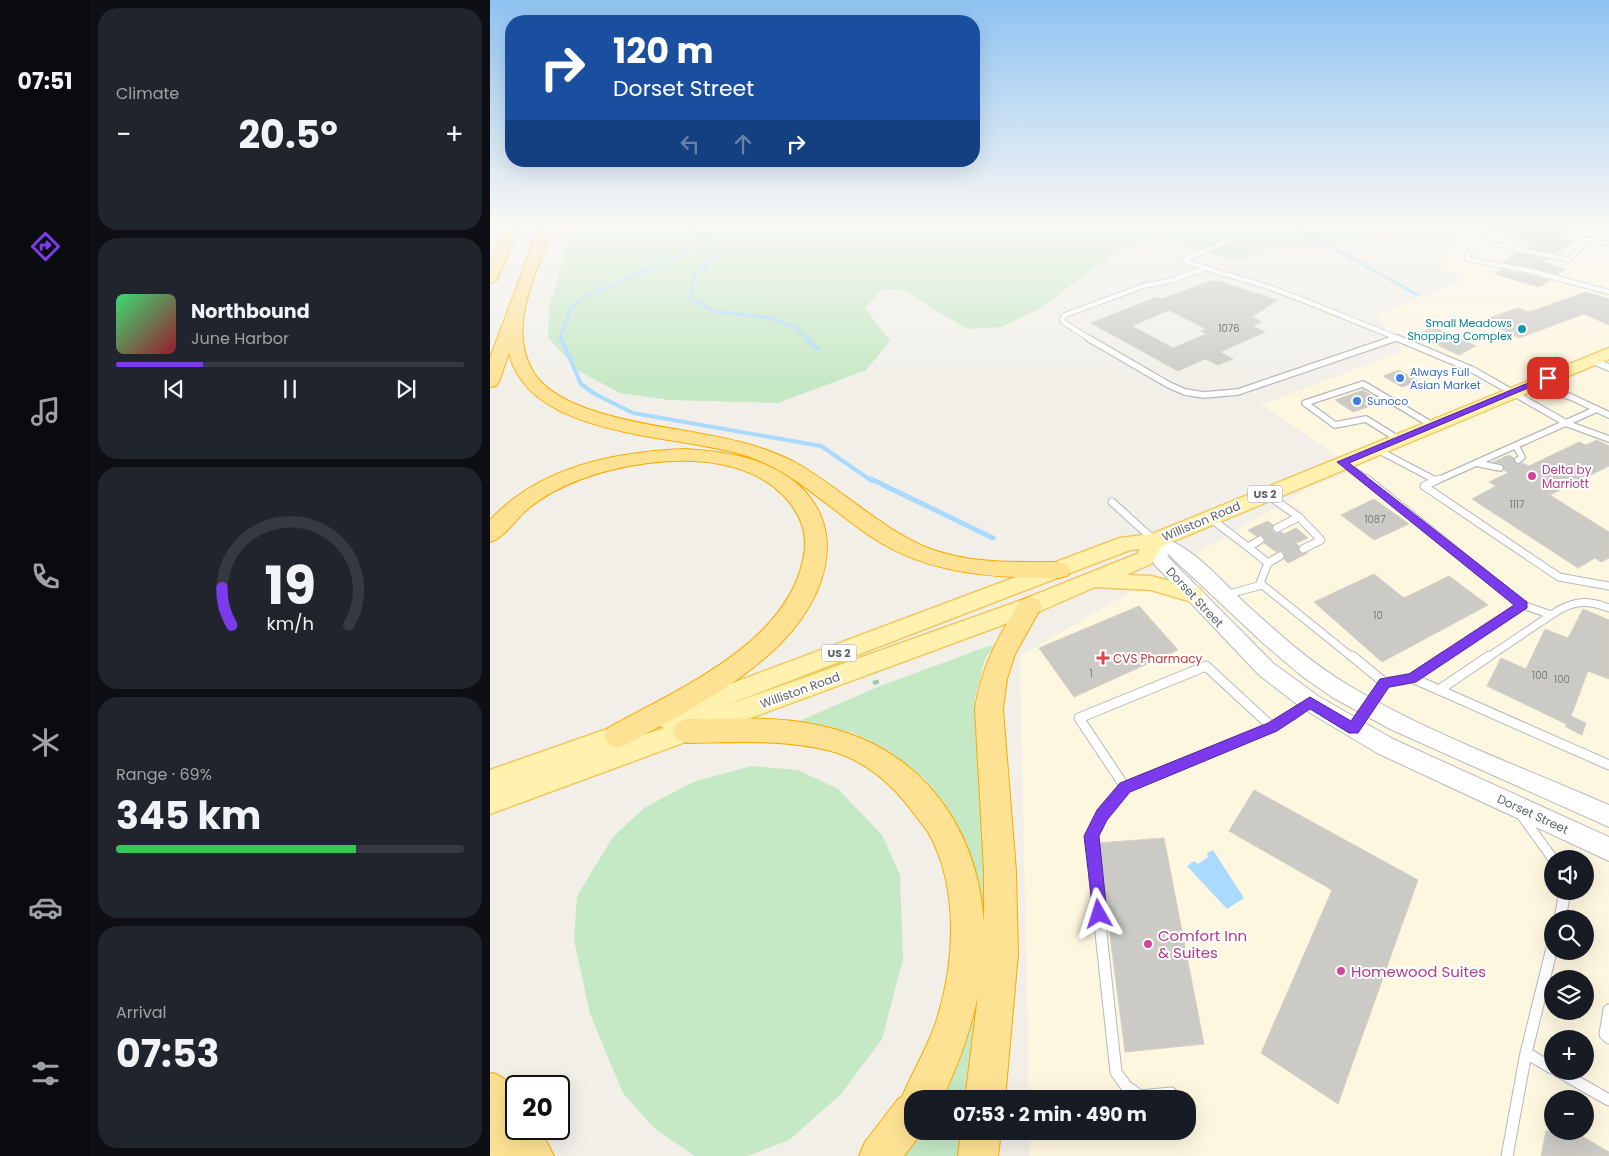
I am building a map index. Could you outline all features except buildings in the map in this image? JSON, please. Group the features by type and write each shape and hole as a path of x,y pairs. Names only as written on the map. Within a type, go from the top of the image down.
{"highway":[{"path":"490,382 527,279"},
{"path":"515,312 516,351 522,368 537,388 564,405 620,424 742,448 769,457 794,471 883,534 922,555 964,566 1018,570 1059,570"},
{"path":"490,535 521,503 563,478 613,462 664,456 715,458 754,467 792,490 812,517 818,548 810,579 790,615 772,636 728,671 618,736"},
{"path":"986,1090 1001,954 1000,871 989,708 991,683 998,661 1030,606"},
{"path":"687,731 781,732 832,739 853,747 891,768 924,799 936,817 947,835 962,877 967,901 968,934 965,970 947,1044 926,1090"},
{"path":"490,1088 505,1112"},
{"path":"490,1101 499,1156"},
{"path":"879,1156 904,1123"},
{"path":"523,1140 534,1156"},
{"path":"978,1156 980,1140"}],"main road":[{"name":"Williston Road","path":"490,802 618,736 1127,543 1155,540 1609,353"},
{"name":"Williston Road","path":"490,782 557,769 687,731 1092,582 1144,558 1155,540"},
{"name":"Dorset Street","path":"1155,540 1160,560 1192,594 1266,669 1310,702 1353,729 1609,849"},
{"name":"Dorset Street","path":"1155,540 1178,551 1270,638 1302,665 1340,691 1398,723 1609,816"},
{"path":"1092,582 1151,583 1192,594"},
{"path":"1353,729 1367,706"}],"street":[{"path":"1592,360 1609,368"}],"lane":[{"path":"1177,279 1143,286 1065,316 1062,319 1063,322 1179,390 1198,395 1218,396 1238,392 1396,338"},
{"path":"1246,279 1447,358 1568,424 1609,439"},
{"path":"1560,279 1609,292"},
{"path":"1398,439 1366,420 1335,425 1305,403 1363,384 1432,425"},
{"path":"1531,385 1571,397 1609,415"},
{"path":"1597,409 1568,424 1424,486 1559,577 1609,586"},
{"path":"1516,446 1522,457 1518,460"},
{"path":"1375,448 1435,480"},
{"path":"1342,462 1358,472 1523,605 1551,615"},
{"path":"1476,463 1500,468"},
{"path":"1265,494 1299,517 1321,540 1303,549"},
{"path":"1112,502 1155,540"},
{"path":"1210,517 1268,563"},
{"path":"1277,528 1299,517"},
{"path":"1248,546 1260,540"},
{"path":"1262,585 1268,563 1280,556"},
{"path":"1225,595 1262,585"},
{"path":"1262,585 1385,683"},
{"path":"1439,690 1566,605 1589,599 1609,608"},
{"path":"1367,706 1385,683 1412,678 1523,605"},
{"path":"1125,787 1079,718 1206,666 1272,727"},
{"path":"1412,678 1609,765"},
{"path":"1132,1090 1126,1086 1116,1072 1091,836 1102,815 1125,787 1272,727 1293,716 1310,702"},
{"path":"1512,804 1546,850"},
{"path":"1507,1156 1526,1053 1549,960"},
{"path":"1609,1010 1605,1034 1609,1038"},
{"path":"1526,1053 1544,1063"},
{"path":"1574,1080 1609,1100"}],"shaded area":[{"path":"1466,279 1609,279 1609,1156 1030,1156 1030,1140 1196,1140 1196,1090 1029,1090 1020,656 1309,488 1356,469 1262,405 1402,351 1376,315"}],"green space":[{"path":"558,279 1080,279 1039,309 1001,327 967,329 903,290 882,289 865,308 890,341 866,370 778,403 669,400 620,393 579,371 548,338 549,308"},
{"path":"989,646 994,646 985,659 975,699 987,914 970,1090 940,1090 968,853 949,813 925,779 892,753 854,733 819,725 798,725 797,722 880,686"},
{"path":"751,766 798,770 838,789 882,835 900,875 903,959 882,1039 841,1094 789,1140 748,1156 695,1156 655,1129 623,1093 590,1014 574,940 577,896 613,837 644,808 693,782"},
{"path":"913,1140 963,1140 960,1156 903,1156"}],"water":[{"path":"1213,850 1244,898 1227,909 1187,866 1194,861 1198,864 1208,857 1207,853"}],"waterway":[{"path":"560,339 571,307 586,297 626,279"},
{"path":"694,279 690,298 714,311 770,318 796,328 808,339"},
{"path":"1389,279 1418,295"},
{"path":"561,338 581,384 595,394 633,413 821,446 872,481"},
{"path":"806,338 818,349"},
{"path":"871,479 993,538"}],"place":[{"name":"Small Meadows Shopping Complex","path":"1522,329"},
{"name":"Always Full Asian Market","path":"1400,378"},
{"name":"Sunoco","path":"1357,401"},
{"name":"Delta by Marriott","path":"1532,476"},
{"name":"CVS Pharmacy","path":"1103,658"},
{"name":"Comfort Inn & Suites","path":"1148,944"},
{"name":"Homewood Suites","path":"1341,971"}],"route":[{"path":"1099,914 1091,836 1102,815 1125,787 1272,727 1293,716 1310,702 1353,729 1367,706 1385,683 1412,678 1523,605 1358,472 1342,462 1548,378"}]}
